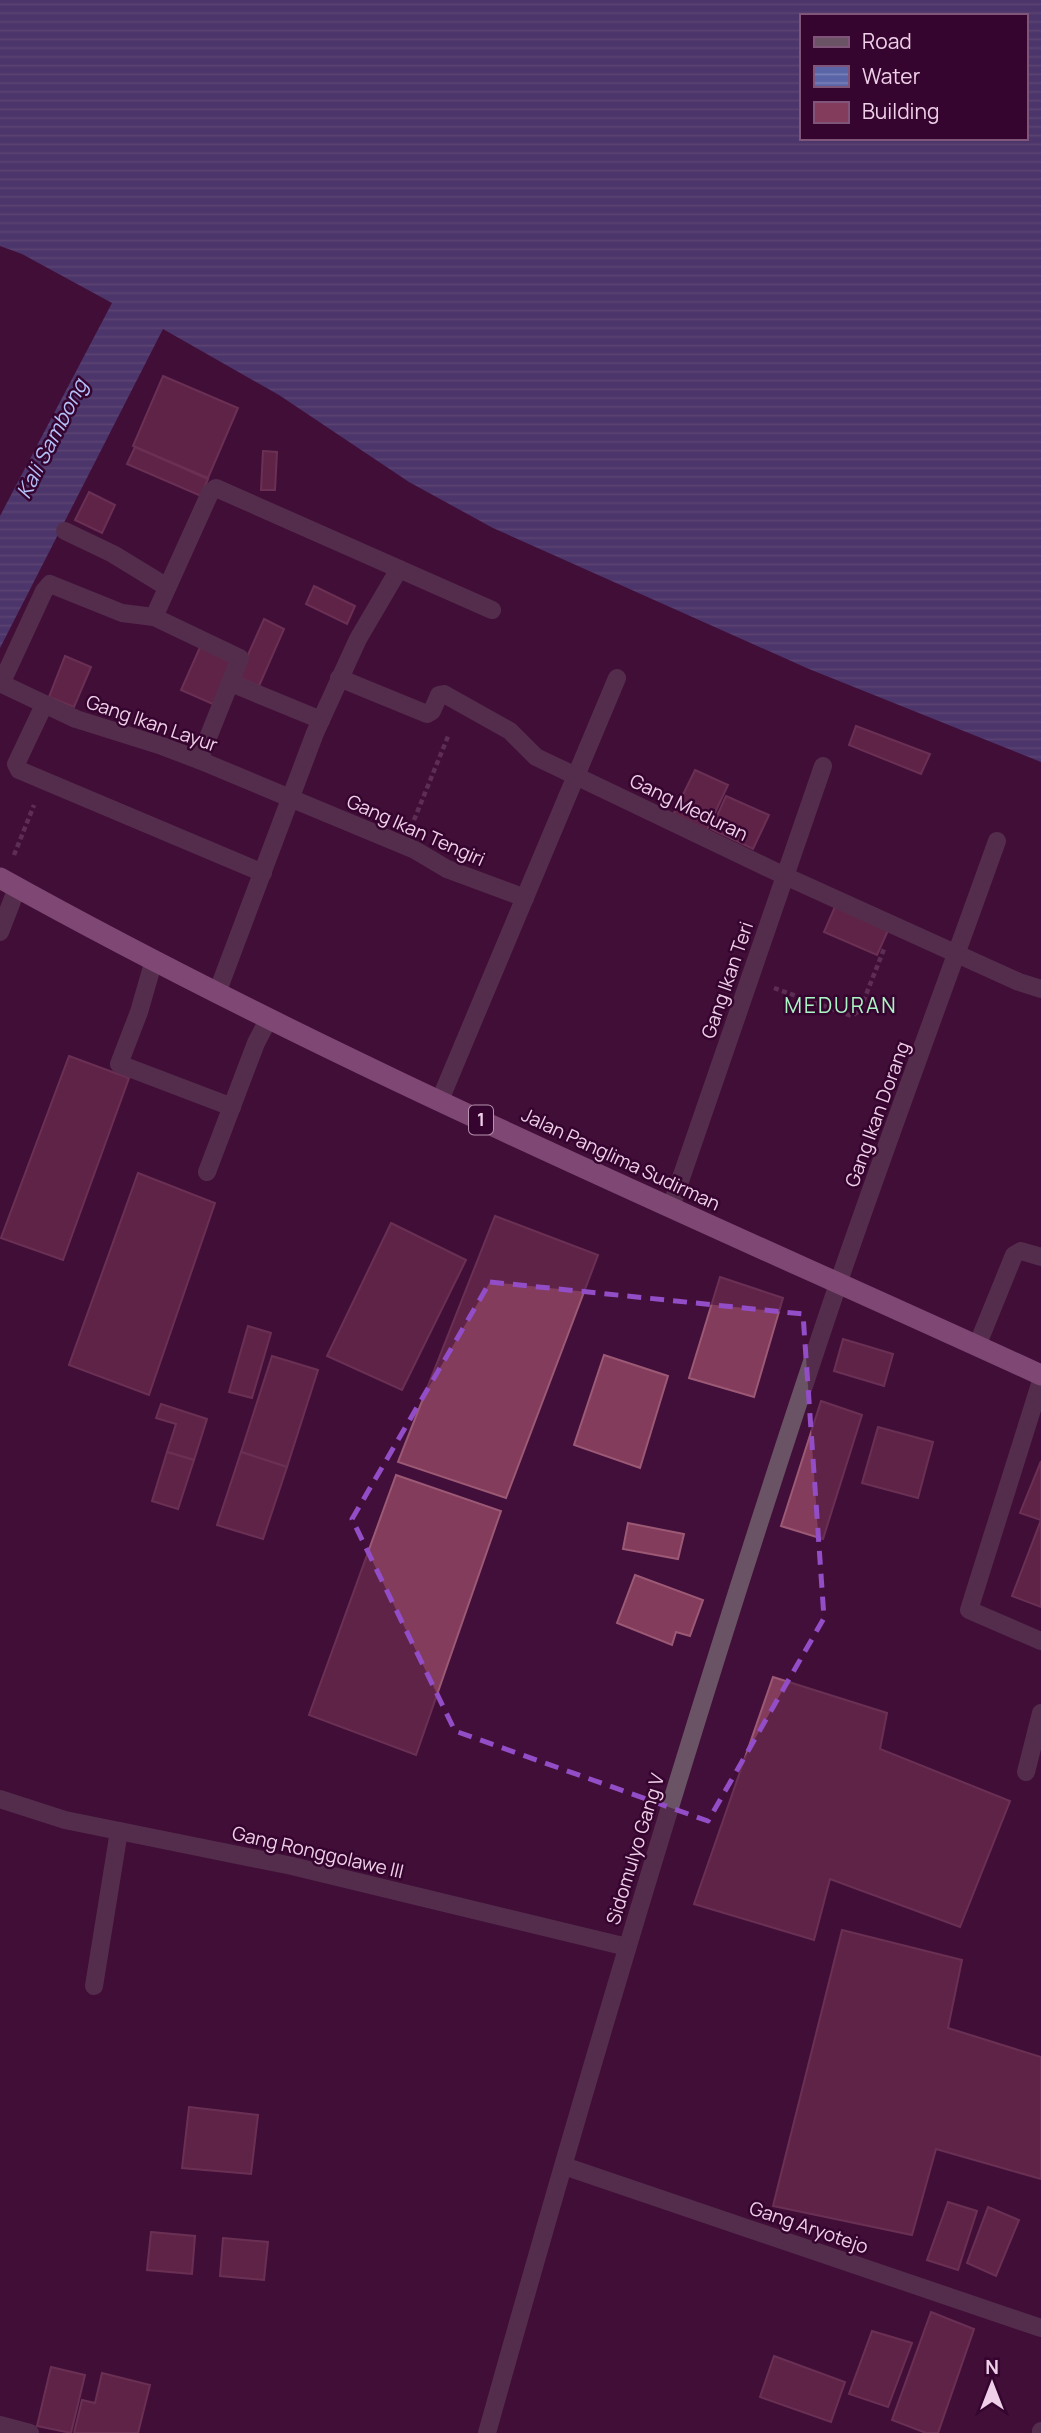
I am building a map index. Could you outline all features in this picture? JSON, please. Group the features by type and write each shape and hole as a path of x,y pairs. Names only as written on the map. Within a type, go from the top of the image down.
{"highway":[{"name":"Jalan Panglima Sudirman","path":"7,882 217,993 440,1100 1041,1375"}],"street":[{"path":"154,617 210,493 216,488 492,610"},
{"path":"65,531 167,587"},
{"path":"217,993 339,678 366,622 399,569"},
{"path":"1,684 44,591 50,584 122,613 154,617 239,657 231,683 198,760"},
{"path":"339,678 427,714 432,711 440,694 462,704"},
{"path":"440,1100 617,678"},
{"path":"231,683 321,720"},
{"name":"Gang Ikan Layur","path":"1,684 91,724 156,743 290,800"},
{"name":"Gang Meduran","path":"462,704 518,737 536,757 893,926 1019,982 1041,989"},
{"path":"44,705 16,764 21,772 263,873"},
{"name":"Gang Ikan Teri","path":"671,1207 823,766"},
{"name":"Gang Ikan Tengiri","path":"290,800 426,855 447,869 525,898"},
{"name":"Gang Ikan Dorang","path":"839,1283 997,841"},
{"path":"0,932 7,882"},
{"path":"154,960 139,1012 119,1064 232,1107"},
{"path":"207,1172 256,1043 269,1018"},
{"path":"977,1346 1014,1255 1021,1251 1041,1257"},
{"name":"Sidomulyo Gang V","path":"487,2433 627,1947 733,1607 839,1283"},
{"path":"1041,1381 969,1610 1041,1640"},
{"path":"1026,1772 1041,1713"},
{"name":"Gang Ronggolawe III","path":"0,1799 37,1812 292,1866 627,1947"},
{"path":"94,1986 119,1831"},
{"name":"Gang Aryotejo","path":"564,2166 1041,2328"},
{"path":"0,2425 29,2433"}],"path":[{"path":"404,846 462,704"},
{"path":"7,882 44,781"},
{"path":"750,980 852,1016 856,1015 893,926"}],"highlighted area":[{"path":"490,1282 803,1314 824,1618 708,1821 455,1731 352,1519"}],"water":[{"name":"Kali Sambong","path":"0,0 1041,0 1041,762 809,669 493,528 409,482 279,395 163,329 0,648 0,516 112,303 22,254 0,246"}],"building":[{"path":"163,376 238,408 208,478 133,446"},
{"path":"135,447 208,479 201,496 127,464"},
{"path":"263,451 277,452 275,490 261,490"},
{"path":"89,492 115,505 102,533 75,520"},
{"path":"314,586 355,606 347,624 306,604"},
{"path":"264,619 284,629 259,686 238,677"},
{"path":"201,645 235,659 215,705 181,690"},
{"path":"65,656 91,667 74,707 49,697"},
{"path":"856,726 930,754 921,774 849,745"},
{"path":"695,770 728,785 706,832 673,815"},
{"path":"726,796 769,815 753,849 711,829"},
{"path":"837,902 890,926 877,955 824,932"},
{"path":"69,1056 129,1078 63,1260 1,1238"},
{"path":"138,1173 215,1203 149,1395 69,1365"},
{"path":"495,1216 598,1255 506,1498 398,1462"},
{"path":"391,1223 466,1260 402,1390 327,1356"},
{"path":"720,1277 783,1298 754,1397 689,1378"},
{"path":"248,1326 271,1333 252,1398 229,1392"},
{"path":"843,1339 893,1354 884,1386 834,1371"},
{"path":"604,1355 668,1376 640,1468 574,1445"},
{"path":"272,1356 318,1370 287,1467 241,1452"},
{"path":"821,1401 862,1415 823,1539 781,1526"},
{"path":"161,1404 207,1419 194,1460 167,1452 176,1424 156,1418"},
{"path":"878,1427 933,1442 918,1498 862,1483"},
{"path":"167,1452 194,1460 178,1509 152,1501"},
{"path":"241,1452 287,1467 263,1539 217,1525"},
{"path":"1041,1461 1041,1520 1020,1513"},
{"path":"396,1475 501,1511 416,1755 309,1715"},
{"path":"1041,1520 1041,1607 1012,1596"},
{"path":"628,1523 684,1534 678,1559 623,1549"},
{"path":"635,1575 703,1600 690,1636 676,1632 672,1645 617,1623"},
{"path":"773,1677 887,1713 880,1749 1010,1801 960,1927 830,1879 814,1940 694,1904"},
{"path":"842,1930 962,1960 948,2028 1041,2057 1041,2179 936,2149 912,2235 773,2206"},
{"path":"189,2107 258,2115 251,2174 182,2168"},
{"path":"948,2202 977,2211 958,2270 927,2260"},
{"path":"988,2207 1019,2220 996,2276 967,2263"},
{"path":"151,2232 195,2236 192,2274 147,2270"},
{"path":"223,2238 268,2242 264,2280 220,2276"},
{"path":"931,2312 974,2329 938,2433 926,2433 892,2420"},
{"path":"872,2331 912,2343 888,2407 849,2394"},
{"path":"774,2356 845,2382 831,2422 760,2397"},
{"path":"51,2367 85,2375 71,2433 37,2426"},
{"path":"102,2373 150,2385 138,2433 74,2433 82,2400 95,2403"}],"district":[{"name":"MEDURAN","path":"841,1006"}]}
